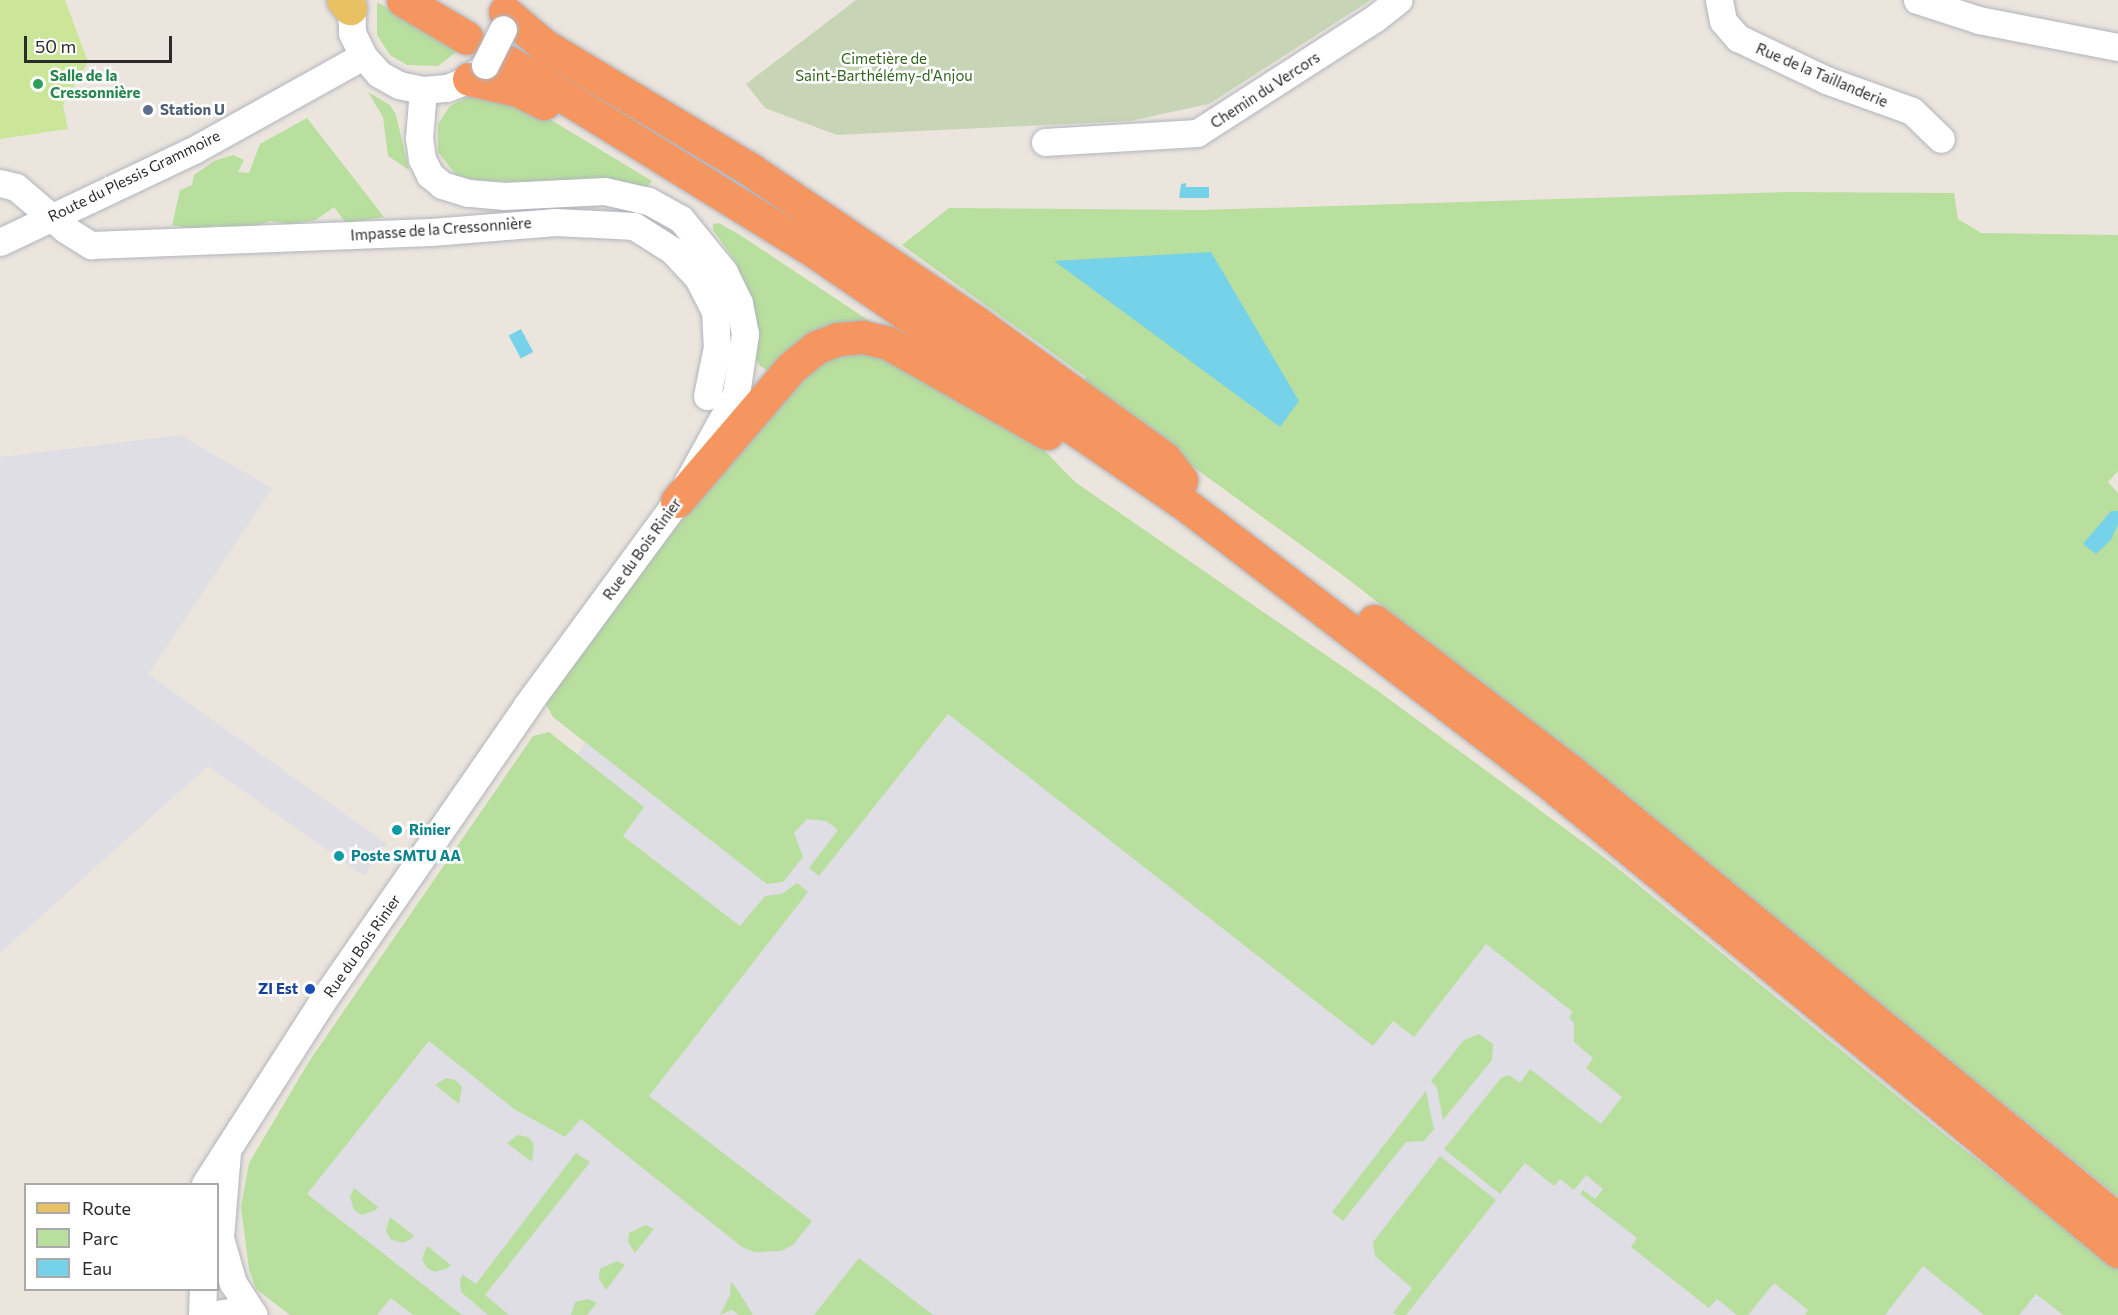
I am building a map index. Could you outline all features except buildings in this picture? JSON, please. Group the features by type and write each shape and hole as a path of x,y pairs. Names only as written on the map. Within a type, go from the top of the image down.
{"highway":[{"path":"403,0 492,40 545,46 751,170 956,308 1164,458 1181,480 1435,665 1569,770 2118,1220"},
{"path":"432,0 989,367 1178,499 1547,781 2118,1251"},
{"path":"492,40 518,90 611,143 885,316 1047,433 1353,643 1394,664"},
{"path":"677,501 792,367 817,347 838,339 864,337 888,343 1047,433"}],"street":[{"name":"Chemin du Vercors","path":"1045,141 1197,133 1374,20 1398,0"},
{"name":"Rue de la Taillanderie","path":"1719,0 1722,21 1738,39 1826,80 1912,111 1941,139"},
{"path":"1917,0 1982,10 2118,47"},
{"path":"348,3 352,33 363,56 379,74 399,86 423,90 447,88 492,40"},
{"name":"Route du Plessis Grammoire","path":"0,242 194,150 363,56"},
{"name":"Rue du Bois Rinier","path":"206,1183 228,1145 527,705 677,501 736,394 745,334 740,303 724,272 681,219 648,201 605,191 504,196 468,193 442,184 430,175 422,159 419,138 423,90"},
{"name":"Impasse de la Cressonnière","path":"0,183 16,187 50,217 92,245 431,232 556,222 634,225 672,250 698,278 715,311 717,347 706,396"},
{"name":"Rue du Bois Rinier","path":"228,1145 220,1238 233,1283 254,1315"},
{"path":"202,1315 203,1291"},
{"path":"209,1315 236,1311 254,1315"}],"shaded area":[{"path":"180,435 272,488 148,674 387,844 364,876 208,766 0,953 0,457"},
{"path":"750,448 2118,1315 364,1315 301,1194 428,1021"}],"green space":[{"name":"Salle de la Cressonnière","path":"0,0 65,0 88,62 63,105 68,129 0,139"},
{"name":"Cimetière de Saint-Barthélémy-d'Anjou","path":"856,0 1371,0 1209,104 1130,121 837,135 765,108 746,84"},
{"path":"377,2 459,50 438,66 407,65 390,55 377,35"},
{"path":"368,92 390,105 396,115 409,170 388,156 383,117"},
{"path":"478,92 528,106 652,181 646,188 477,180 456,175 438,152 438,124 450,106"},
{"path":"307,118 384,217 346,223 334,207 316,220 289,224 270,221 245,231 215,225 204,231 172,225 180,190 192,185 194,175 214,161 233,155 244,160 238,172 249,173 260,144"},
{"path":"1786,192 1954,193 1958,219 1981,233 2118,235 2118,471 2108,482 2118,493 2118,1197 1559,744 1344,576 1080,385 1086,377 902,245 949,208 1201,210"},
{"path":"719,223 877,326 768,371 760,366 756,360 749,293 735,261 713,230 713,224"},
{"path":"875,347 977,402 1043,449 1075,482 1378,691 1610,862 1944,1134 2118,1268 2118,1315 2063,1315 2036,1294 2019,1315 1984,1315 1923,1266 1885,1315 1805,1315 1808,1310 1774,1283 1748,1315 1737,1315 1717,1299 1709,1308 1631,1247 1637,1238 1580,1194 1583,1190 1595,1199 1603,1189 1586,1175 1574,1190 1560,1179 1554,1186 1525,1163 1500,1194 1444,1149 1501,1078 1509,1075 1520,1083 1530,1069 1601,1124 1622,1097 1586,1068 1593,1058 1574,1042 1574,1023 1569,1018 1573,1012 1486,944 1414,1037 1393,1021 1373,1046 948,714 819,876 809,868 838,830 826,821 807,819 794,833 803,857 783,882 767,884 553,717 544,701 552,686 791,381 827,353"},
{"path":"549,732 644,807 623,836 740,926 765,896 782,894 797,883 808,892 649,1096 812,1221 793,1245 781,1251 755,1252 742,1247 581,1119 565,1137 514,1109 429,1041 307,1194 462,1315 413,1315 391,1298 377,1315 290,1315 256,1289 249,1269 241,1207 249,1163 310,1060 533,736"},
{"path":"1479,1034 1493,1044 1492,1060 1443,1120 1437,1088 1431,1081 1464,1040"},
{"path":"446,1078 455,1080 462,1086 459,1104 435,1085"},
{"path":"1426,1091 1434,1129 1424,1141 1406,1142 1343,1221 1332,1212"},
{"path":"518,1135 528,1137 534,1144 532,1162 507,1143"},
{"path":"576,1153 590,1162 485,1295 509,1315 488,1315 461,1292 460,1279 463,1275 476,1284"},
{"path":"1440,1156 1496,1200 1406,1315 1397,1315 1393,1313 1412,1288 1375,1256 1373,1242"},
{"path":"354,1188 378,1207 376,1210 362,1215 354,1210 350,1197"},
{"path":"390,1217 414,1236 403,1243 390,1239 386,1230"},
{"path":"646,1225 654,1229 635,1253 628,1242 629,1233"},
{"path":"427,1246 451,1265 435,1272 427,1268 422,1259"},
{"path":"859,1258 933,1315 814,1315"},
{"path":"617,1261 625,1265 606,1290 599,1279 600,1269"},
{"path":"731,1281 753,1315 739,1315 732,1310 720,1315 730,1295"},
{"path":"588,1299 597,1303 587,1315 571,1315 575,1302"}],"water":[{"path":"1186,183 1186,187 1209,187 1209,198 1179,198 1181,184"},
{"path":"1211,252 1299,401 1280,427 1054,261"},
{"path":"521,329 533,352 521,359 509,336"},
{"path":"2111,511 2118,511 2118,524 2111,540 2096,554 2083,544"}],"place":[{"name":"Salle de la Cressonnière","path":"38,84"},
{"name":"Station U","path":"148,110"},
{"name":"Rinier","path":"397,830"},
{"name":"Poste SMTU AA","path":"339,856"},
{"name":"ZI Est","path":"310,989"}]}
